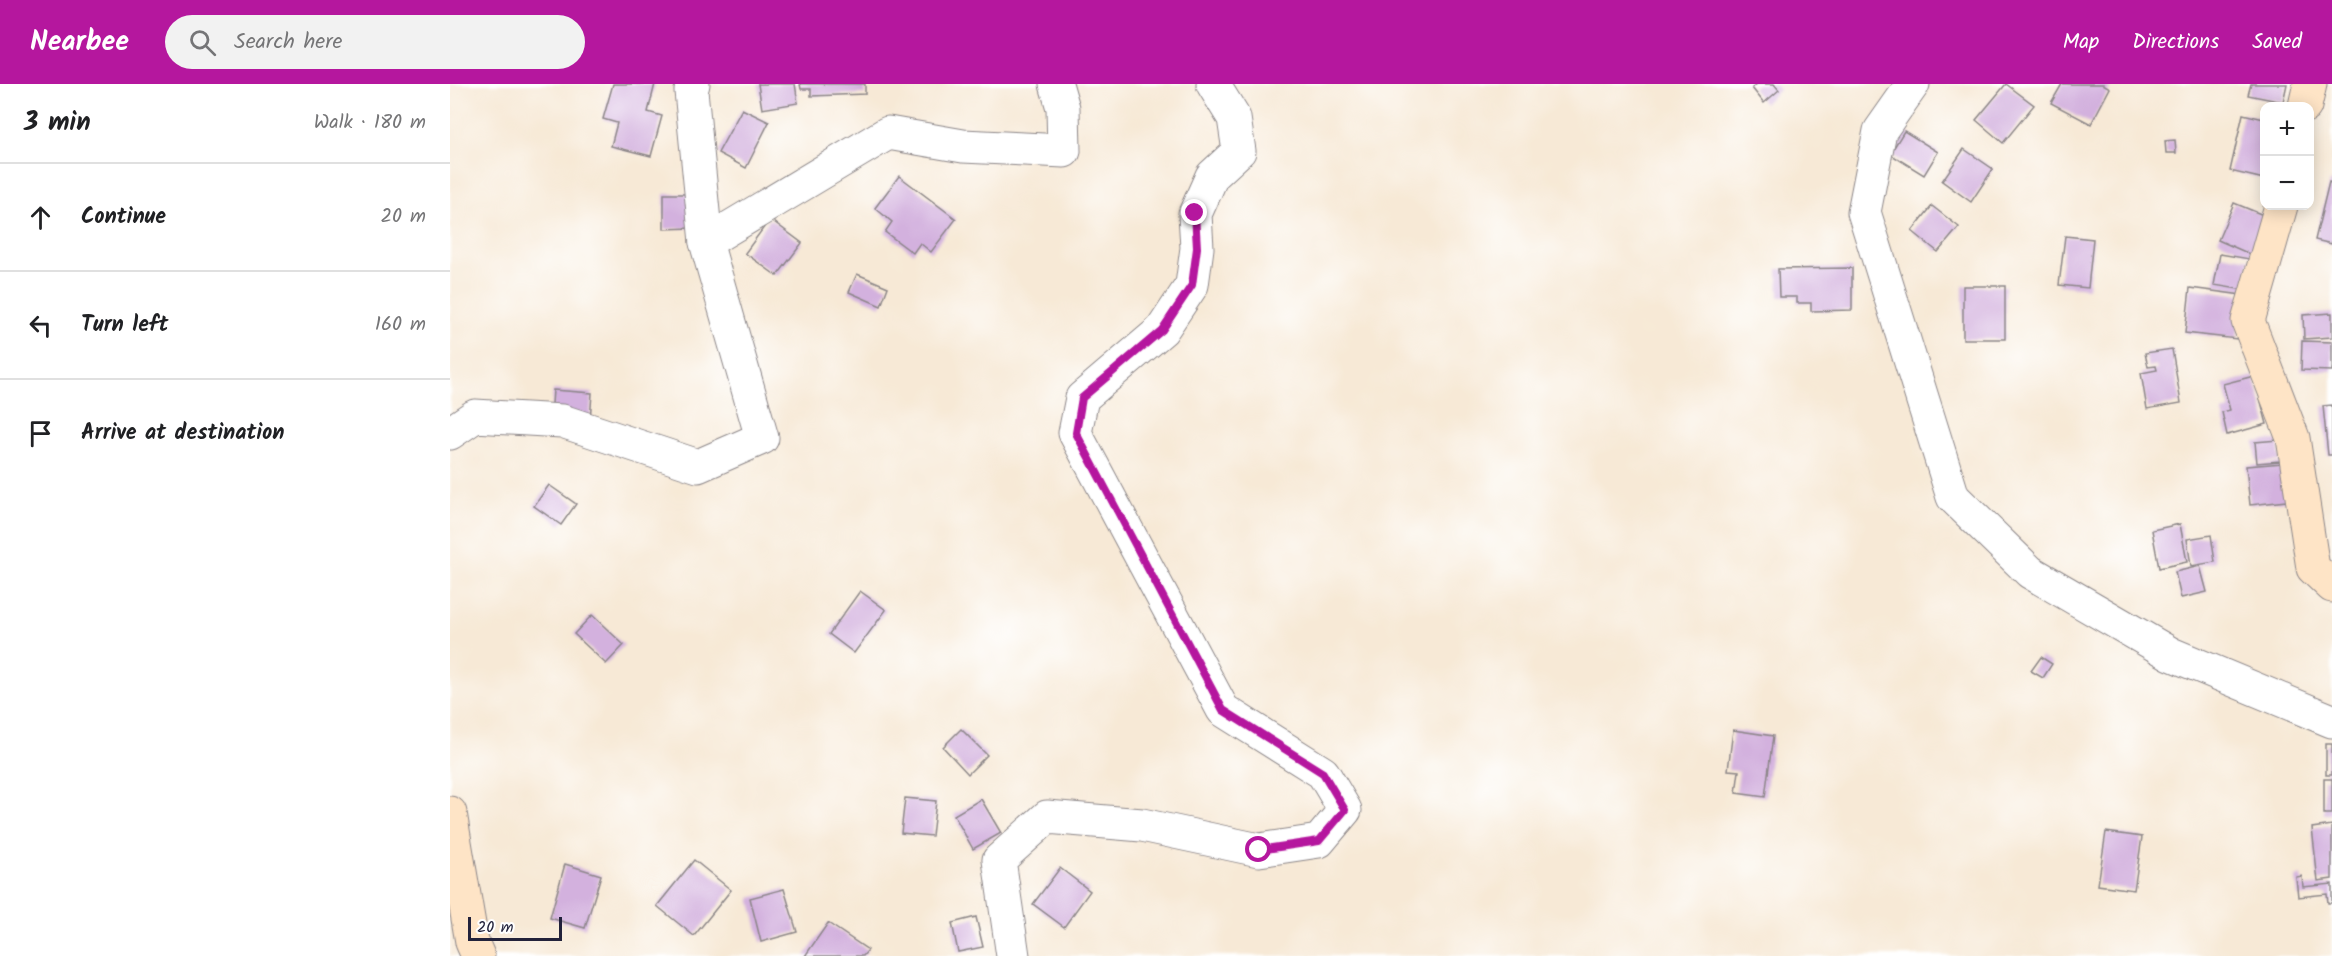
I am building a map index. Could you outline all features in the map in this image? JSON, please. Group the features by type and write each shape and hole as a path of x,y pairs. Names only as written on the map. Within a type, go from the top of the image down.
{"street":[{"path":"450,433 475,416 562,421 698,466 762,438 706,242 691,91 693,84"},
{"path":"706,242 888,133 963,146 1064,151 1063,108 1056,84"},
{"path":"1013,956 999,860 1047,817 1142,825 1259,850 1319,841 1345,810 1323,773 1223,710 1076,433 1082,398 1162,330 1192,285 1197,248 1195,213 1212,176 1239,151 1233,118 1213,84"},
{"path":"1913,84 1880,131 1864,212 1953,497 2030,572 2171,654 2332,721"},
{"path":"2306,102 2310,84"},
{"path":"2280,210 2248,321 2293,438 2313,568 2332,586"},
{"path":"450,813 472,942 478,956"}],"building":[{"path":"613,84 655,84 648,112 662,116 651,156 611,146 617,123 603,119"},
{"path":"758,84 795,84 798,103 762,109"},
{"path":"800,84 865,84 865,94 811,96 811,89 801,89"},
{"path":"1757,84 1774,84 1779,90 1764,103 1752,88"},
{"path":"2006,84 2034,105 2003,143 1976,120"},
{"path":"2062,84 2103,84 2110,88 2091,124 2051,103"},
{"path":"2251,84 2287,84 2283,102 2248,95"},
{"path":"742,109 769,122 746,168 718,153"},
{"path":"2243,114 2260,118 2260,178 2230,171"},
{"path":"1904,131 1938,152 1924,175 1890,154"},
{"path":"2175,140 2176,153 2166,153 2165,141"},
{"path":"1964,149 1993,169 1971,202 1942,181"},
{"path":"899,176 956,219 931,252 920,243 913,253 885,232 892,222 875,208"},
{"path":"2329,182 2332,183 2332,244 2315,240"},
{"path":"664,194 692,194 692,228 664,229"},
{"path":"2234,203 2268,217 2252,255 2218,240"},
{"path":"1932,206 1959,227 1938,252 1912,231"},
{"path":"770,219 802,243 777,276 745,253"},
{"path":"2065,236 2093,239 2088,288 2059,285"},
{"path":"2220,254 2250,259 2244,290 2214,285"},
{"path":"1852,268 1852,310 1811,311 1811,303 1797,303 1797,297 1779,297 1778,269"},
{"path":"857,274 888,287 881,306 849,292"},
{"path":"1963,286 2005,286 2005,339 1963,339"},
{"path":"2190,288 2242,295 2237,339 2185,333"},
{"path":"2332,313 2332,337 2304,339 2303,315"},
{"path":"2302,341 2332,342 2332,371 2301,370"},
{"path":"2172,349 2181,403 2147,409 2141,373 2157,370 2156,366 2148,367 2145,353"},
{"path":"2254,376 2267,424 2227,435 2222,412 2230,410 2223,384"},
{"path":"553,390 592,393 590,421 551,418"},
{"path":"2332,405 2332,455 2328,455 2323,406"},
{"path":"2278,440 2280,461 2257,463 2255,442"},
{"path":"2283,463 2286,501 2250,505 2246,466"},
{"path":"549,485 576,504 561,525 534,506"},
{"path":"2180,524 2187,562 2159,568 2152,530"},
{"path":"2211,535 2215,562 2191,566 2187,539"},
{"path":"2200,566 2207,592 2181,598 2175,572"},
{"path":"860,591 886,610 854,653 829,634"},
{"path":"592,615 624,645 606,664 574,634"},
{"path":"2041,657 2052,664 2043,678 2031,671"},
{"path":"961,729 987,755 968,774 943,747"},
{"path":"1733,730 1773,736 1765,797 1736,793 1739,771 1728,770"},
{"path":"2326,744 2332,744 2332,775 2326,775"},
{"path":"2324,779 2332,779 2332,814 2324,814"},
{"path":"905,798 936,801 932,836 901,833"},
{"path":"981,799 1001,833 973,849 954,815"},
{"path":"2332,825 2332,879 2318,881 2312,828"},
{"path":"2106,832 2142,837 2134,890 2098,885"},
{"path":"694,860 731,890 694,936 657,906"},
{"path":"565,864 601,875 585,928 550,918"},
{"path":"1060,868 1090,891 1064,927 1033,904"},
{"path":"2302,876 2303,887 2332,884 2332,903 2328,903 2327,894 2298,897 2296,877"},
{"path":"784,889 797,932 761,942 750,898"},
{"path":"976,917 983,947 958,952 952,923"},
{"path":"828,923 868,950 863,956 805,956"}],"route":[{"path":"1195,213 1197,248 1192,285 1162,330 1082,398 1076,433 1223,710 1323,773 1345,810 1319,841 1259,850"}]}
